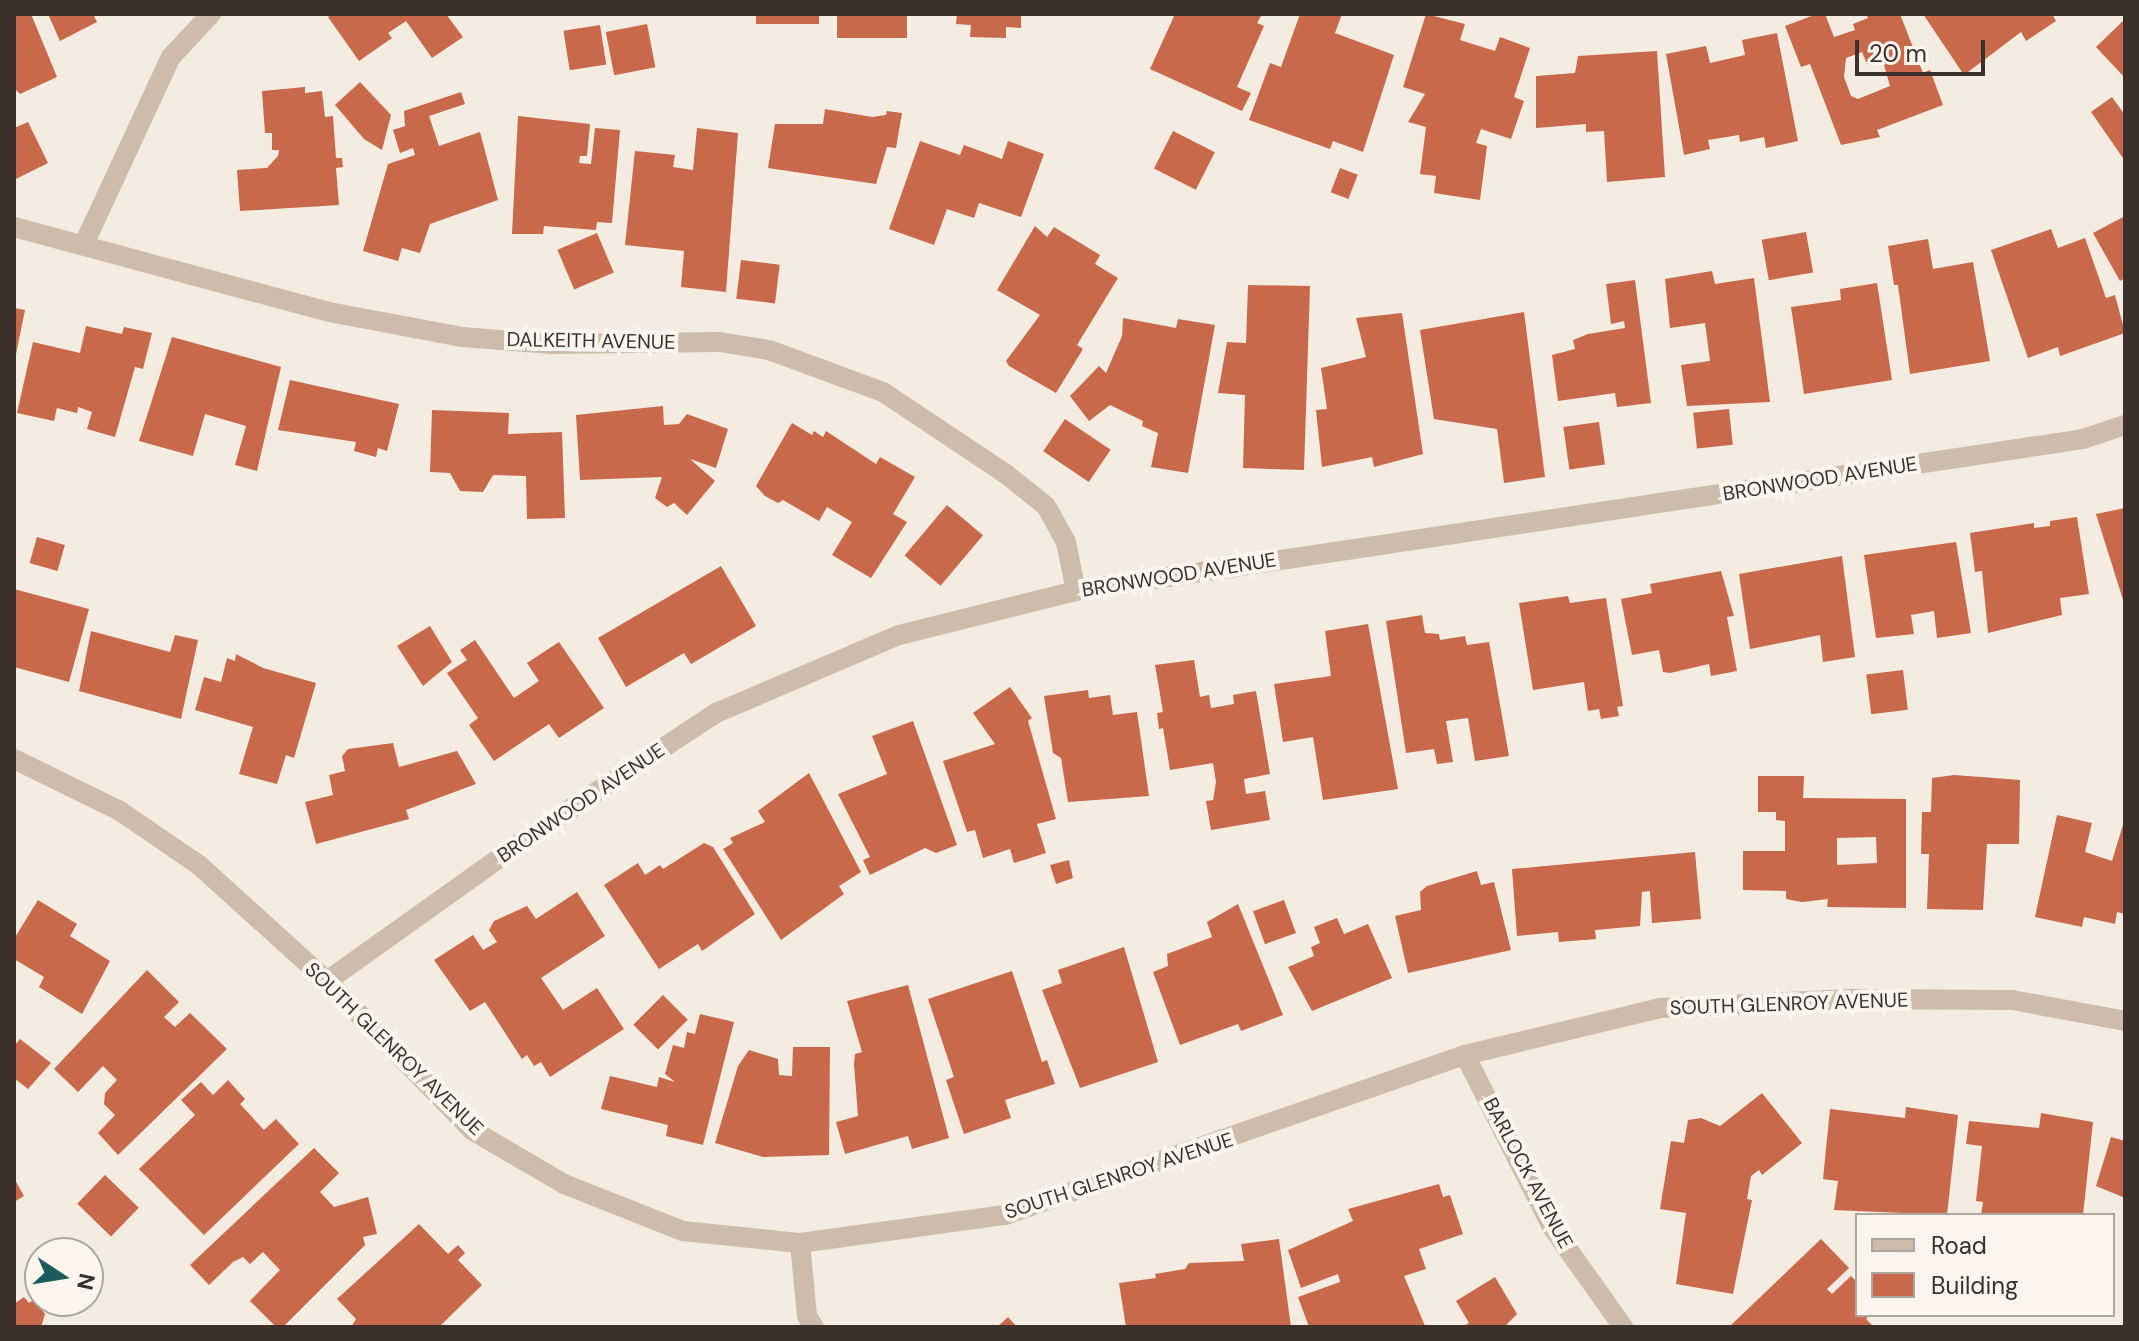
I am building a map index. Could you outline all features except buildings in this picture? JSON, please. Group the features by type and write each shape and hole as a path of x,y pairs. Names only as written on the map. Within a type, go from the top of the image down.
{"street":[{"path":"84,244 171,57 211,14"},
{"name":"DALKEITH AVENUE","path":"14,227 329,312 462,337 550,344 719,342 769,350 883,392 1006,474 1046,506 1066,542 1076,591"},
{"name":"BRONWOOD AVENUE","path":"327,981 540,829 716,713 899,635 1076,591 2083,439 2125,425"},
{"name":"SOUTH GLENROY AVENUE","path":"14,759 120,811 199,865 327,981 472,1130 564,1184 683,1231 800,1243 1005,1215 1465,1055 1661,1008 1855,999 2012,1000 2125,1021"},
{"name":"BARLOCK AVENUE","path":"1465,1055 1552,1227 1623,1327"},
{"path":"800,1243 807,1316 814,1327"}]}
